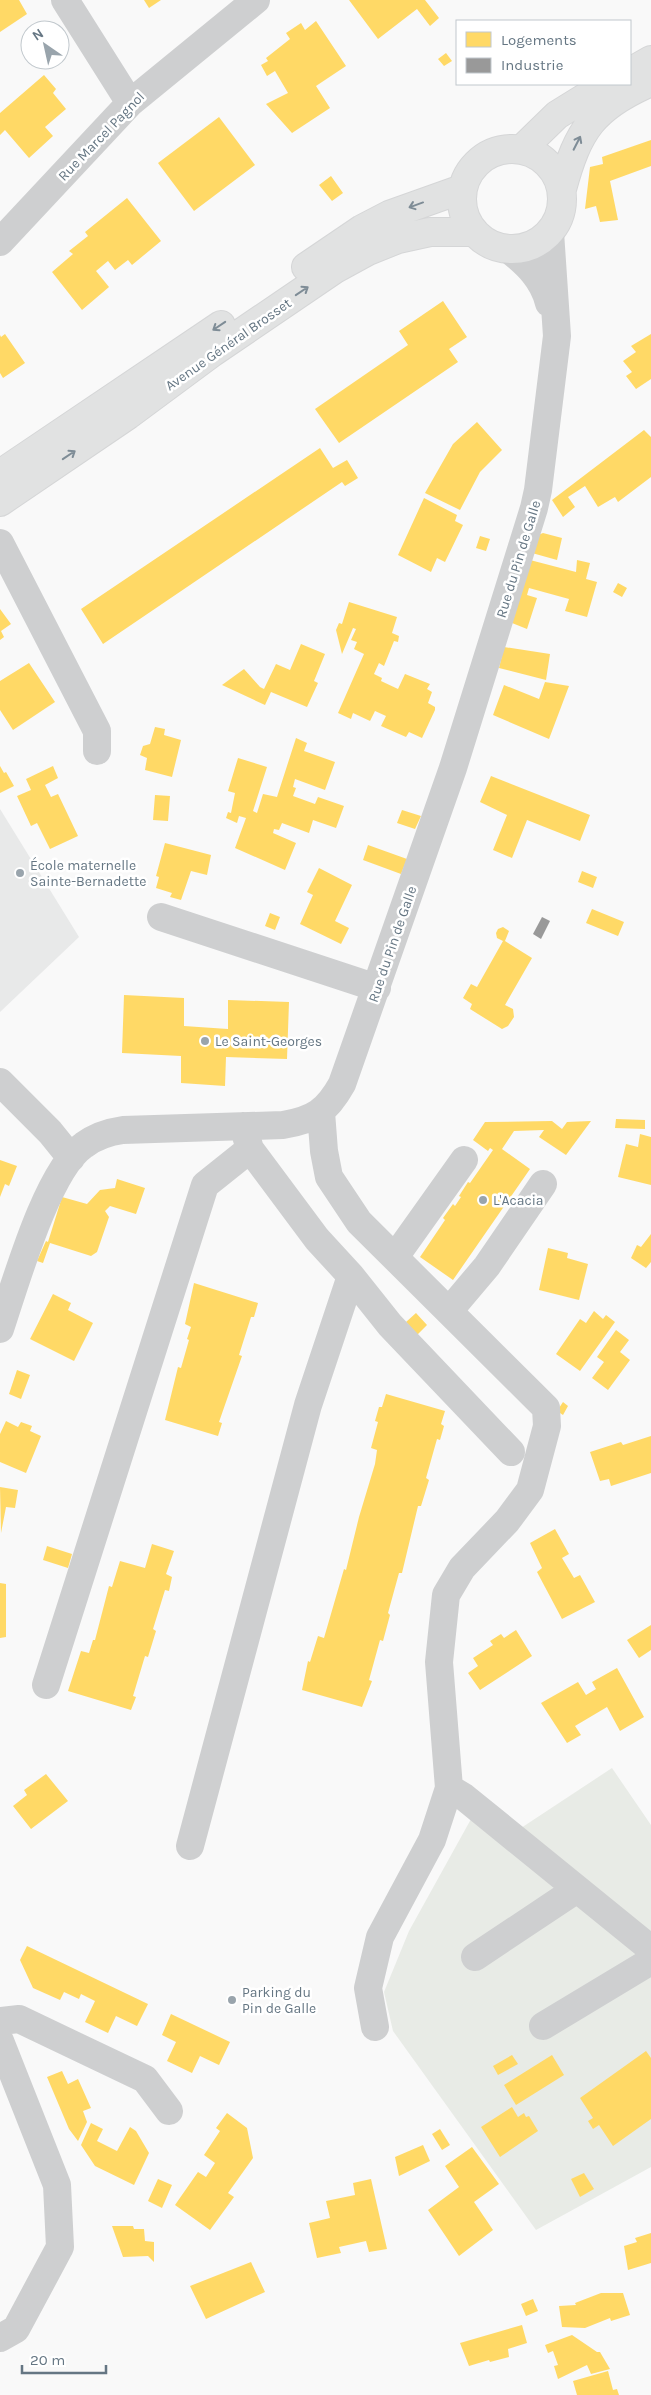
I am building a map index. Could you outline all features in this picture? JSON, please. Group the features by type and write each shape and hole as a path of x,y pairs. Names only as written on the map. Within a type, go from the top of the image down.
{"main road":[{"path":"631,71 651,60"},
{"path":"562,190 557,175 548,163 536,154 522,149 506,148 491,153 478,161 468,174 462,188 464,212 474,232 484,241 508,249 523,248 538,242 550,232 560,212 562,190 571,153 582,133 596,116 623,94 651,82"},
{"path":"522,149 557,115 605,85"},
{"name":"Avenue Général Brosset","path":"0,474 362,230 389,215 462,188"},
{"name":"Avenue Général Brosset","path":"0,502 128,415 213,352 335,269 368,251 398,239 430,232 474,232"}],"street":[{"path":"65,0 130,102"},
{"name":"Rue Marcel Pagnol","path":"0,242 130,102 256,0"},
{"name":"Rue du Pin de Galle","path":"0,1329 30,1241 52,1188 71,1158 83,1145 104,1134 123,1130 247,1137 283,1125 304,1121 321,1112 334,1099 342,1084 378,988 453,768 534,508 538,490 557,336 550,232"},
{"name":"Rue du Pin de Galle","path":"508,249 530,267 546,294 557,336"},
{"path":"0,486 31,464 62,432"},
{"path":"0,543 97,731 97,751"},
{"path":"161,917 378,988"},
{"path":"0,1082 50,1132 71,1158"},
{"path":"321,1112 328,1178 359,1222 546,1408 547,1426 530,1490 508,1522 462,1568 446,1595 439,1662 449,1788 432,1840 380,1937 368,1988 375,2027"},
{"path":"46,1685 205,1185 247,1137 317,1238 351,1276 390,1325 511,1452"},
{"path":"395,1258 464,1160"},
{"path":"449,1311 487,1266 543,1184"},
{"path":"190,1846 308,1405 351,1276"},
{"path":"449,1788 464,1797 651,1949"},
{"path":"475,1957 577,1889"},
{"path":"543,2026 651,1961"},
{"path":"0,2021 19,2018 145,2079 169,2111"},
{"path":"0,2041 57,2185 60,2247 16,2328 0,2338"}],"shaded area":[{"name":"École maternelle Sainte-Bernadette","path":"0,809 79,937 0,1012"},
{"path":"612,1768 651,1825 651,2167 536,2230 393,2031 384,1992 409,1931 481,1801 518,1830"}],"building: Logements":[{"path":"0,0 19,0 27,14 0,32"},
{"path":"144,0 161,0 149,8"},
{"path":"349,0 425,0 439,18 430,26 417,9 378,39"},
{"path":"316,21 346,66 316,86 330,108 292,133 266,104 288,93 275,71 267,76 261,65 268,61 266,58 290,39 286,33 301,23 305,30"},
{"path":"446,53 452,61 444,66 438,59"},
{"path":"44,75 56,89 53,93 66,109 45,127 53,136 29,158 5,130 0,135 0,113"},
{"path":"219,117 255,165 194,211 158,163"},
{"path":"651,140 651,166 610,181 618,220 600,222 596,206 585,209 590,167 603,164 602,157"},
{"path":"331,176 343,193 332,201 319,185"},
{"path":"127,198 161,241 132,265 128,260 115,270 108,261 96,271 109,287 82,310 52,272 73,254 69,251 88,236 85,232"},
{"path":"443,301 467,337 449,349 458,362 339,443 315,409 408,345 399,331"},
{"path":"5,334 25,363 3,378 0,373 0,335 1,337"},
{"path":"651,334 651,379 636,389 626,376 632,372 623,361 636,352 631,346"},
{"path":"477,422 502,450 480,472 460,510 425,493 453,444"},
{"path":"644,430 651,437 651,477 618,502 615,497 598,507 585,486 568,497 575,507 563,517 552,500"},
{"path":"320,448 333,468 347,460 358,478 345,486 342,482 103,644 81,609"},
{"path":"424,498 457,515 455,521 463,525 445,562 437,558 431,572 398,555"},
{"path":"543,533 562,538 557,560 532,553 538,535"},
{"path":"480,536 490,539 486,551 476,548"},
{"path":"530,560 576,572 577,560 590,563 586,579 597,582 587,617 565,611 569,599 529,588 527,595 537,598 527,629 512,623"},
{"path":"618,583 627,588 622,597 613,592"},
{"path":"349,602 397,617 392,633 399,636 398,642 394,641 384,666 379,663 374,674 382,678 381,681 398,689 405,674 430,684 427,689 432,692 428,703 435,707 435,710 422,738 409,732 406,737 381,726 386,716 375,711 370,721 353,713 351,719 338,713 364,654 354,649 357,642 351,640 356,629 353,628 342,654 336,630 339,623 342,624"},
{"path":"0,609 11,624 1,631 4,637 0,640"},
{"path":"301,644 325,654 314,681 318,683 307,707 271,692 265,705 222,685 244,669 264,689 276,664 290,670"},
{"path":"504,647 550,654 546,680 499,668"},
{"path":"29,663 55,702 13,730 0,710 0,681"},
{"path":"545,682 569,686 549,739 493,715 504,685 539,699"},
{"path":"155,727 165,729 164,735 181,740 172,777 145,770 147,758 140,755 143,746 150,744"},
{"path":"296,738 307,743 304,751 335,762 325,790 295,779 293,787 296,788 293,796 315,804 318,797 344,806 336,828 313,820 309,833 282,823 279,830 274,829 273,833 296,843 285,870 235,848 246,818 239,816 237,823 226,818 228,812 231,813 235,793 228,791 238,758 267,767 253,811 257,813 263,794 277,797"},
{"path":"0,766 14,786 0,793"},
{"path":"53,766 58,778 45,785 51,797 58,794 78,836 50,849 37,823 31,826 17,796 31,790 26,779"},
{"path":"491,776 590,815 580,841 527,820 512,858 493,850 507,815 480,802"},
{"path":"155,795 170,796 168,821 153,820"},
{"path":"402,810 421,816 415,829 397,823"},
{"path":"165,843 211,855 207,875 191,871 181,900 170,897 172,893 156,888 159,877 156,876"},
{"path":"368,845 407,859 401,874 363,860"},
{"path":"319,868 352,885 335,921 349,928 341,944 300,924 313,895 307,892"},
{"path":"582,871 597,877 593,888 578,882"},
{"path":"592,909 624,922 618,936 586,923"},
{"path":"270,913 280,917 275,930 265,926"},
{"path":"503,927 509,931 505,941 532,958 505,1005 513,1009 514,1017 508,1026 502,1029 470,1009 472,1004 463,998 471,984 477,987 503,941 497,938 496,933 498,929"},
{"name":"Le Saint-Georges","path":"124,995 184,998 184,1026 228,1029 228,1000 289,1002 287,1059 226,1057 225,1086 181,1083 181,1056 122,1053"},
{"path":"616,1119 645,1120 645,1129 615,1128"},
{"name":"L'Acacia","path":"552,1121 562,1129 567,1122 591,1121 566,1155 539,1137 544,1130 514,1131 502,1149 530,1169 453,1280 420,1257 445,1220 443,1218 453,1204 455,1206 468,1182 470,1183 493,1150 490,1148 488,1151 473,1140 485,1122"},
{"path":"640,1134 651,1137 651,1185 618,1177 626,1144 638,1147"},
{"path":"0,1160 17,1166 9,1186 5,1184 0,1197"},
{"path":"117,1179 145,1188 136,1214 110,1206 105,1211 109,1217 97,1252 91,1256 50,1243 43,1263 37,1261 46,1241 48,1242 62,1197 87,1204 100,1190 115,1188"},
{"path":"651,1234 651,1262 646,1268 631,1258 637,1245 641,1247"},
{"path":"548,1248 568,1253 567,1258 588,1264 579,1300 539,1290"},
{"path":"194,1283 258,1303 254,1317 251,1317 239,1355 242,1356 219,1422 222,1423 218,1436 165,1420 178,1367 181,1368 189,1340 187,1339 191,1327 185,1324"},
{"path":"53,1294 71,1303 68,1310 93,1323 74,1361 30,1339"},
{"path":"594,1311 603,1319 606,1315 615,1322 580,1371 556,1354 580,1319 586,1323"},
{"path":"416,1313 427,1325 417,1335 406,1322"},
{"path":"616,1330 629,1340 620,1352 630,1360 608,1390 592,1378 604,1362 597,1357"},
{"path":"17,1370 30,1375 21,1399 9,1394"},
{"path":"386,1394 445,1411 441,1424 444,1426 440,1440 437,1439 426,1478 429,1480 421,1506 418,1506 402,1573 399,1573 388,1613 390,1615 383,1641 380,1640 369,1680 372,1681 362,1707 302,1690 308,1661 310,1662 318,1636 324,1638 344,1569 346,1570 375,1464 377,1450 371,1448 378,1422 375,1421 379,1407 382,1407"},
{"path":"563,1402 568,1406 563,1415 557,1411"},
{"path":"6,1421 18,1427 21,1422 32,1426 30,1431 41,1436 26,1473 0,1462 0,1434"},
{"path":"651,1436 651,1473 611,1486 609,1479 600,1481 590,1452 621,1442 623,1445"},
{"path":"0,1487 18,1490 15,1508 6,1507 1,1533"},
{"path":"555,1529 569,1554 562,1558 574,1578 580,1575 595,1602 562,1619 537,1572 542,1568 530,1543"},
{"path":"152,1544 174,1551 166,1574 172,1577 169,1591 165,1590 153,1629 156,1631 148,1657 145,1656 133,1696 136,1697 131,1710 68,1691 81,1651 89,1653 93,1640 95,1640 109,1586 112,1587 120,1561 145,1568"},
{"path":"47,1546 72,1554 68,1568 43,1560"},
{"path":"0,1583 6,1584 6,1637 0,1638"},
{"path":"651,1625 651,1650 639,1658 627,1640"},
{"path":"516,1630 532,1656 480,1690 468,1673 478,1666 473,1658 493,1645 490,1641 501,1634 504,1638"},
{"path":"617,1668 644,1717 620,1731 607,1707 575,1726 581,1735 567,1743 541,1703 578,1682 586,1695 596,1689 592,1682"},
{"path":"46,1774 68,1801 31,1829 13,1806 27,1795 24,1790"},
{"path":"27,1946 148,2004 137,2026 116,2016 108,2033 85,2022 95,2001 81,1994 79,1999 64,1992 60,2000 33,1988 20,1960"},
{"path":"171,2014 230,2042 219,2065 200,2056 192,2073 167,2061 176,2042 162,2035"},
{"path":"646,2051 651,2058 651,2119 613,2146 599,2125 593,2129 588,2121 593,2118 580,2098"},
{"path":"512,2055 518,2064 498,2075 493,2066"},
{"path":"552,2055 564,2075 516,2105 504,2085"},
{"path":"62,2071 68,2084 78,2079 91,2108 83,2111 87,2122 78,2141 69,2129 47,2077"},
{"path":"512,2107 518,2117 524,2113 526,2117 529,2116 538,2131 500,2157 481,2127"},
{"path":"227,2113 247,2128 253,2158 228,2193 234,2197 210,2230 175,2205 198,2172 206,2177 215,2163 204,2155 220,2131 216,2128"},
{"path":"91,2123 103,2129 97,2141 117,2151 130,2127 136,2131 149,2153 134,2185 95,2166 81,2145"},
{"path":"440,2129 450,2145 442,2150 432,2134"},
{"path":"423,2145 430,2161 399,2176 395,2157"},
{"path":"472,2147 499,2184 474,2202 493,2230 459,2256 428,2210 459,2187 445,2166"},
{"path":"584,2173 594,2189 580,2197 571,2179"},
{"path":"158,2179 172,2185 162,2208 148,2201"},
{"path":"371,2179 387,2249 369,2252 366,2241 339,2247 341,2253 317,2258 309,2223 330,2218 326,2201 355,2195 353,2183"},
{"path":"112,2226 133,2226 134,2229 144,2229 145,2241 154,2242 154,2262 148,2256 123,2257"},
{"path":"651,2233 651,2263 628,2270 624,2246 637,2242 635,2238"},
{"path":"251,2262 265,2292 206,2319 190,2286"},
{"path":"601,2293 623,2293 630,2315 611,2321 610,2318 585,2328 562,2327 559,2306 576,2305 575,2303"},
{"path":"533,2299 538,2311 526,2316 521,2304"},
{"path":"522,2325 527,2343 508,2349 509,2357 469,2366 460,2343"},
{"path":"572,2335 597,2352 600,2352 610,2369 591,2374 587,2365 558,2379 554,2366 558,2365 553,2351 548,2353 545,2345"},
{"path":"608,2371 613,2390 617,2389 619,2395 577,2395 573,2381"}],"building: Industrie":[{"path":"542,917 550,921 541,939 533,934"}],"place":[{"name":"École maternelle Sainte-Bernadette","path":"20,873"},
{"name":"Le Saint-Georges","path":"205,1041"},
{"name":"L'Acacia","path":"483,1200"},
{"name":"Parking du Pin de Galle","path":"232,2000"}]}
